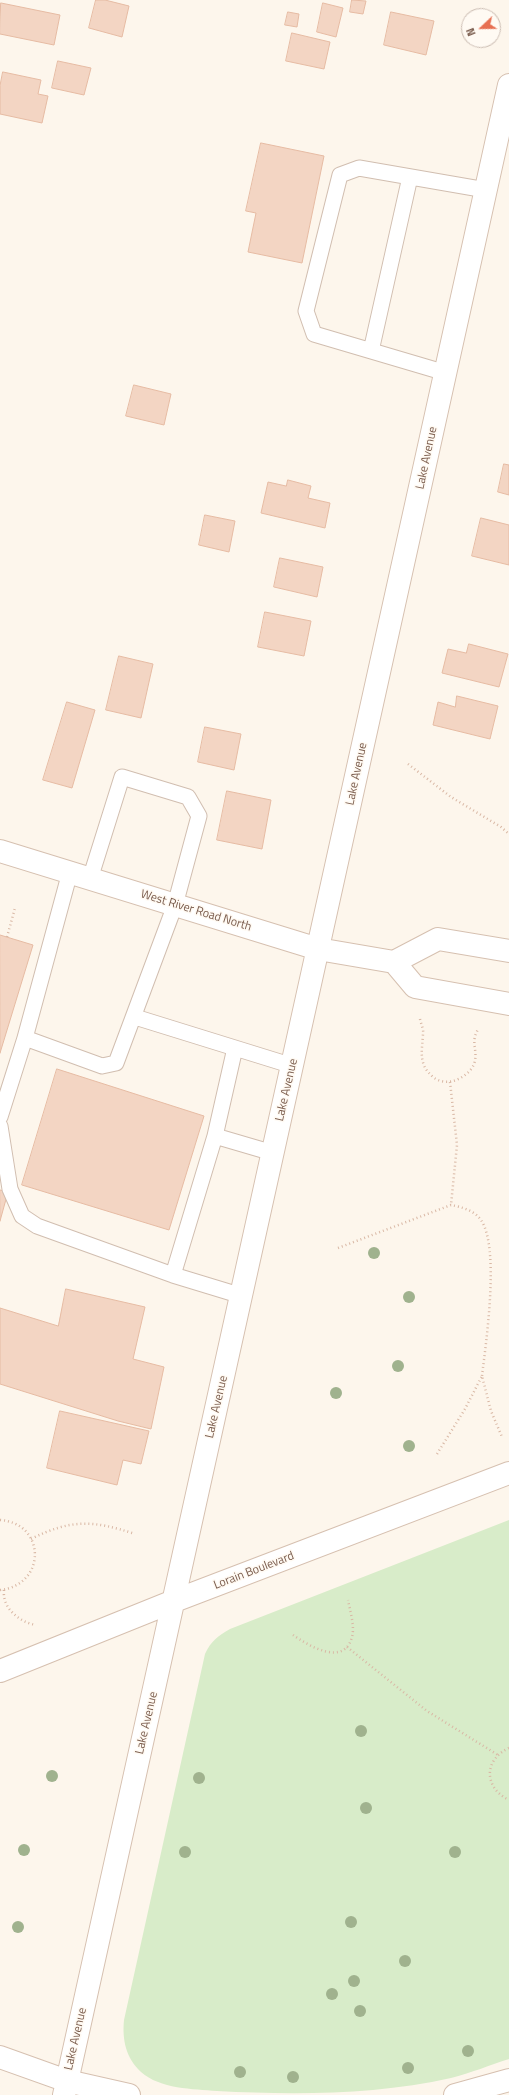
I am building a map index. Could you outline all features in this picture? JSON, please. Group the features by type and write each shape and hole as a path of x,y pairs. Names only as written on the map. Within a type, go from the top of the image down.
{"street":[{"name":"Lake Avenue","path":"65,2088 242,1296 509,86"},
{"name":"West River Road North","path":"0,851 318,949 394,962"},
{"path":"509,951 438,939 394,962 414,987 509,1004"},
{"name":"Lorain Boulevard","path":"0,1671 174,1601 509,1473"},
{"path":"0,2057 65,2088 129,2095"},
{"path":"455,2095 509,2080"}],"lane":[{"path":"446,373 314,334 306,311 340,175 359,168 486,190"},
{"path":"371,351 410,177"},
{"path":"0,1117 25,1038 80,876 122,777 188,797 199,816 175,905 135,1017 116,1063 102,1066 25,1038"},
{"path":"135,1017 293,1066"},
{"path":"173,1275 215,1136 235,1048"},
{"path":"0,1126 10,1189 22,1216 37,1226 173,1275 242,1296"},
{"path":"215,1136 273,1153"}],"path":[{"path":"408,764 451,797 501,827 509,834"},
{"path":"7,937 15,908"},
{"path":"420,1019 423,1033 421,1057 422,1065 435,1078 442,1082 450,1082 463,1078 474,1064 473,1043 475,1034 480,1028"},
{"path":"450,1082 457,1145 451,1205"},
{"path":"338,1248 451,1205 464,1208 481,1220 489,1250 489,1318 482,1376 465,1409 436,1454"},
{"path":"482,1376 491,1412 502,1437"},
{"path":"0,1520 9,1521 28,1533 35,1555 34,1567 28,1577 19,1585 2,1590 5,1604 16,1616 40,1625"},
{"path":"31,1539 65,1524 80,1523 102,1525 135,1534"},
{"path":"293,1635 314,1649 325,1652 337,1652 347,1647 352,1636 348,1600"},
{"path":"347,1647 427,1711 498,1755"},
{"path":"509,1748 498,1755 491,1766 491,1783 496,1791 509,1800"}],"green space":[{"path":"509,1520 509,2059 451,2078 423,2084 364,2091 275,2093 198,2090 167,2085 149,2078 136,2067 129,2055 126,2048 124,2035 124,2020 205,1654 212,1642 230,1629"}],"building":[{"path":"96,0 105,0 129,6 122,37 89,28"},
{"path":"352,0 366,1 363,14 350,12"},
{"path":"1,3 60,15 54,45 0,34"},
{"path":"323,3 343,8 336,37 317,32"},
{"path":"288,12 299,14 297,27 285,25"},
{"path":"391,12 434,21 426,55 384,45"},
{"path":"292,33 330,42 324,69 286,61"},
{"path":"58,61 91,68 84,95 52,88"},
{"path":"3,72 41,80 38,94 48,96 42,123 0,114 0,86"},
{"path":"261,143 324,156 302,263 248,252 256,213 246,211"},
{"path":"134,385 171,394 164,425 126,416"},
{"path":"504,464 509,465 509,495 498,492"},
{"path":"288,480 311,486 308,498 330,503 325,528 261,513 268,482 286,486"},
{"path":"205,515 235,521 229,552 199,545"},
{"path":"481,518 509,525 509,565 472,556"},
{"path":"280,558 323,567 317,597 274,587"},
{"path":"265,612 311,621 304,656 258,647"},
{"path":"469,644 508,654 499,687 442,673 448,649 466,653"},
{"path":"119,656 153,664 141,718 106,710"},
{"path":"457,696 498,706 490,739 433,725 438,702 455,707"},
{"path":"67,702 95,710 72,788 43,780"},
{"path":"205,727 241,734 234,770 198,762"},
{"path":"227,791 271,800 262,849 217,840"},
{"path":"0,935 33,945 0,1053"},
{"path":"57,1069 204,1116 169,1230 22,1185"},
{"path":"0,1190 8,1192 0,1221"},
{"path":"66,1289 145,1307 133,1359 164,1367 151,1429 118,1421 0,1384 0,1308 58,1326"},
{"path":"60,1411 149,1431 141,1464 123,1460 117,1485 47,1468"}]}
